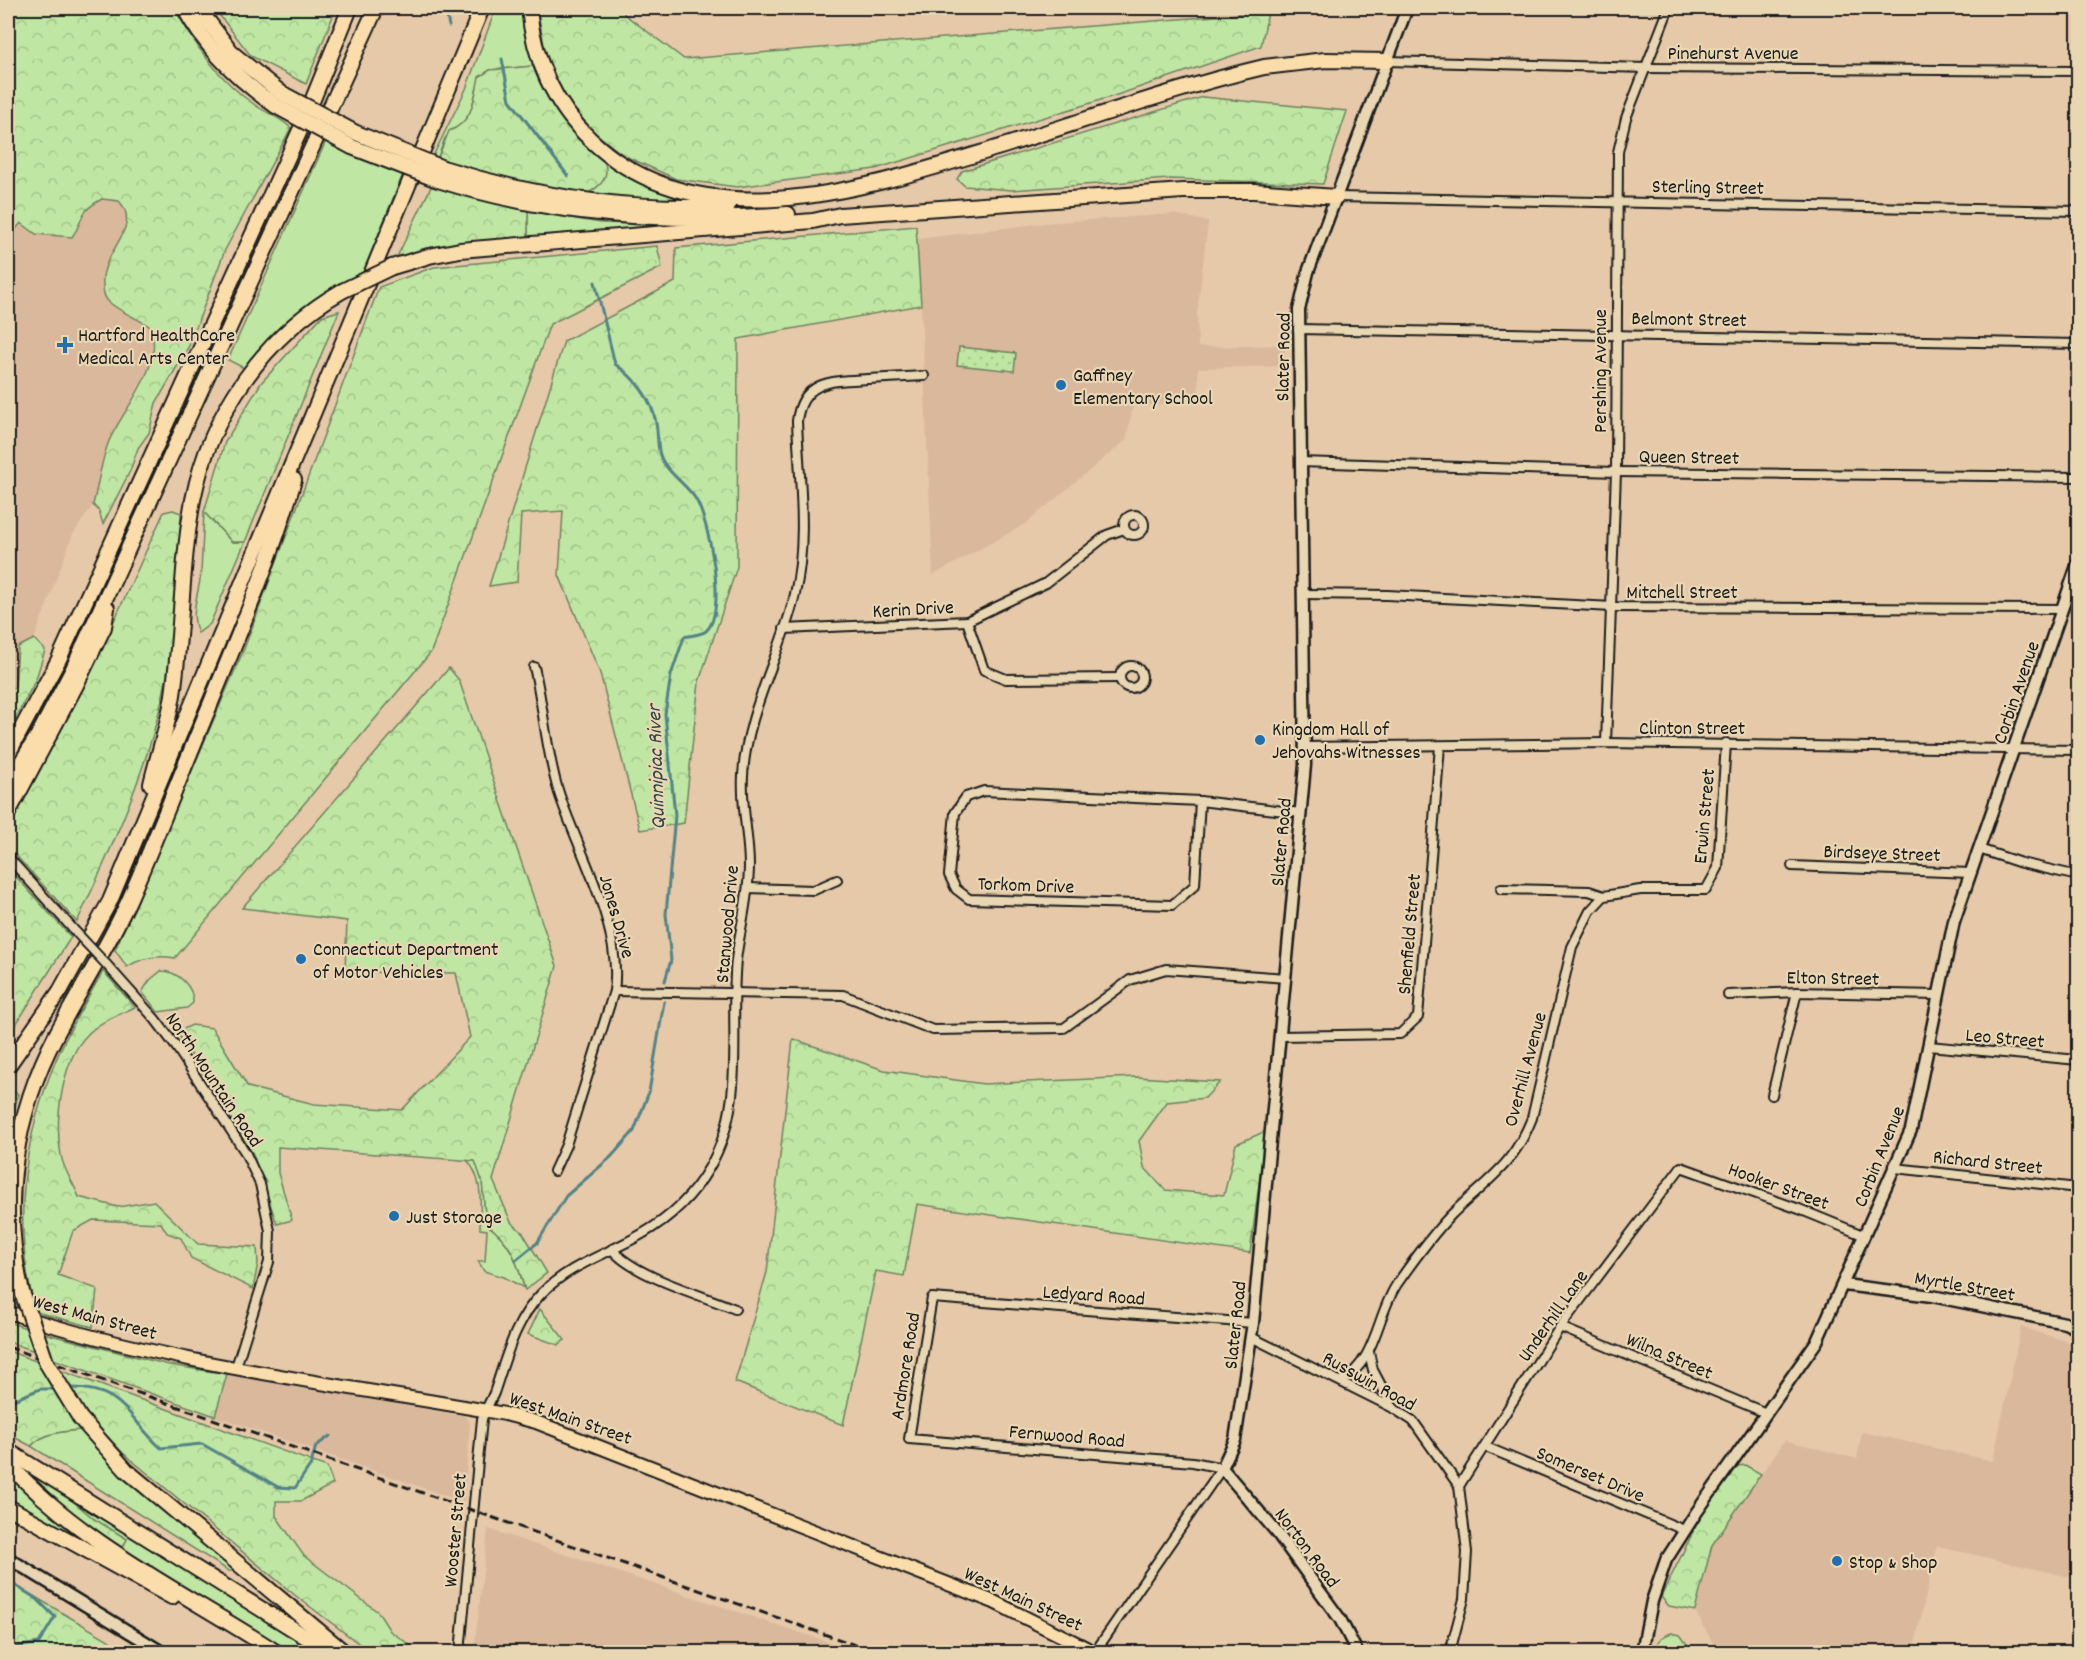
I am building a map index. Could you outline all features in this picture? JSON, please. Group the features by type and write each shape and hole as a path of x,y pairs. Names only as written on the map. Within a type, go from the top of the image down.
{"highway":[{"path":"184,8 217,56 252,88 279,99"},
{"path":"198,8 233,54 279,99 352,147 536,205 627,218 707,219 816,212 840,215"},
{"path":"8,754 59,659 302,126 350,8"},
{"path":"8,784 52,711 110,591 376,8"},
{"path":"8,1066 47,1013 83,954 107,908 482,8"},
{"path":"529,8 534,43 549,82 570,117 600,148 642,175 684,192 718,198 778,199 839,191 899,177 1264,68 1325,60 1387,61"},
{"path":"440,174 546,194 612,203 707,207 761,204 778,199"},
{"path":"147,813 172,697 190,518 207,452 230,403 259,361 300,321 342,291 392,267 460,250 813,222 840,215 1183,191 1254,191 1336,197"},
{"path":"302,440 290,494 250,604 140,874 100,957 49,1049 28,1100 17,1141 11,1201 14,1249 22,1292 46,1362 80,1418 105,1449 130,1474 344,1653"},
{"path":"8,813 104,627 110,591"},
{"path":"8,1451 330,1653"},
{"path":"8,1463 21,1477 90,1535 276,1653"},
{"path":"8,1509 114,1564 264,1653"}],"main road":[{"name":"Slater Road","path":"1222,1468 1234,1440 1253,1323 1301,813 1305,747 1298,329 1306,280 1407,8"},
{"name":"Corbin Avenue","path":"1642,1653 1657,1584 1666,1560 1684,1530 1817,1341 1895,1168 1914,1120 1951,934 2079,563"},
{"name":"Myrtle Street","path":"1844,1285 1932,1296 2065,1323 2079,1329"},
{"name":"West Main Street","path":"8,1312 122,1344 236,1367 485,1410 553,1428 994,1602 1095,1653"},
{"name":"Norton Road","path":"1222,1468 1252,1502 1333,1610 1357,1653"},
{"path":"8,1558 148,1649 162,1653"}],"street":[{"name":"Pershing Avenue","path":"1606,742 1616,472 1618,152 1626,118 1670,8"},
{"name":"Pinehurst Avenue","path":"1387,61 1647,68 2079,71"},
{"name":"Sterling Street","path":"1336,197 1617,200 2079,211"},
{"name":"Belmont Street","path":"1298,329 1616,333 2079,344"},
{"name":"Stanwood Drive","path":"485,1410 493,1397 514,1334 532,1304 561,1276 642,1234 675,1210 699,1184 718,1151 733,1100 736,961 748,888 749,862 742,778 764,686 795,594 801,555 797,421 801,401 824,383 924,376"},
{"name":"Queen Street","path":"1300,462 1616,472 2079,477"},
{"name":"Kerin Drive","path":"784,629 967,621 1046,583 1107,535 1124,529"},
{"name":"Mitchell Street","path":"1303,594 1612,607 2062,609"},
{"path":"967,621 984,670 1006,679 1120,678"},
{"name":"Jones Drive","path":"534,667 559,793 613,947 616,977 614,992 566,1145 554,1171"},
{"name":"Clinton Street","path":"1305,747 1606,742 2079,750"},
{"name":"Erwin Street","path":"1604,897 1640,890 1706,890 1718,868 1726,743"},
{"name":"Shenfield Street","path":"1280,1036 1400,1034 1418,1017 1440,746"},
{"name":"Torkom Drive","path":"1200,801 1195,885 1172,905 969,899 956,889 949,875 955,813 966,797 984,791 1200,801 1301,813"},
{"path":"1979,849 2021,863 2079,876"},
{"name":"North Mountain Road","path":"8,857 144,1005 177,1048 244,1152 260,1184 270,1231 269,1262 236,1367"},
{"name":"Birdseye Street","path":"1792,866 1971,873"},
{"path":"748,888 814,890 837,880"},
{"path":"1501,889 1589,891 1604,897"},
{"name":"Overhill Avenue","path":"1341,1381 1358,1369 1369,1352 1380,1317 1401,1279 1451,1216 1492,1180 1514,1155 1525,1136 1532,1118 1572,947 1590,911 1604,897"},
{"path":"614,992 843,995 933,1030 1064,1028 1130,980 1166,969 1286,978"},
{"path":"1772,1095 1797,992"},
{"name":"Elton Street","path":"1728,995 1797,992 1938,995"},
{"name":"Leo Street","path":"1929,1046 2079,1060"},
{"name":"Hooker Street","path":"1681,1167 1799,1209 1865,1236"},
{"name":"Underhill Lane","path":"1458,1486 1486,1447 1560,1327 1681,1167"},
{"name":"Richard Street","path":"1895,1168 2079,1188"},
{"path":"612,1249 620,1259 636,1269 735,1309"},
{"name":"Ledyard Road","path":"932,1298 1253,1323"},
{"name":"Ardmore Road","path":"909,1439 932,1298"},
{"name":"Wilna Street","path":"1560,1327 1766,1413"},
{"name":"Russwin Road","path":"1251,1337 1341,1381 1413,1421 1458,1486 1467,1552 1464,1599 1450,1653"},
{"path":"1369,1352 1373,1370 1393,1408"},
{"name":"Wooster Street","path":"460,1653 480,1427 485,1410"},
{"name":"Fernwood Road","path":"909,1439 1193,1462 1222,1468"},
{"name":"Somerset Drive","path":"1486,1447 1684,1530"},
{"name":"Slater Road","path":"1095,1653 1222,1468"}],"shaded area":[{"path":"112,198 119,201 126,209 127,224 123,235 120,309 149,326 153,337 150,365 110,439 93,505 73,534 34,639 18,647 15,688 8,689 8,239 18,224 24,224 33,231 78,221 86,210 100,199"},
{"name":"Gaffney Elementary School","path":"1174,214 1208,222 1197,313 1198,347 1285,345 1285,366 1198,368 1199,402 1133,406 1126,440 1025,524 933,575 921,305 765,295 879,244 1045,223"},
{"path":"2021,1327 2078,1345 2078,1579 1937,1546 1913,1652 1718,1652 1695,1611 1712,1545 1785,1440 1857,1459 1862,1432 1993,1461"},
{"path":"227,1374 464,1416 470,1422 464,1502 215,1416"},
{"path":"488,1529 858,1652 474,1652"}],"green space":[{"path":"8,8 175,8 190,35 219,74 259,108 291,128 225,250 189,346 156,403 149,433 138,448 130,471 103,524 99,511 93,505 104,457 115,429 148,370 153,355 153,340 149,326 113,306 104,294 104,273 107,262 124,231 126,221 125,211 119,201 102,199 88,208 72,237 36,234 21,223 8,238"},
{"path":"214,8 336,8 306,84 251,56"},
{"path":"496,8 523,8 524,32 533,66 490,70 480,77 470,114 461,126 445,138 437,160 432,158 466,89"},
{"path":"537,8 623,8 624,14 684,59 1240,14 1244,8 1269,8 1261,46 1114,96 875,169 737,187 676,179 623,155 577,118 548,66"},
{"path":"533,66 547,96 562,118 606,166 606,175 600,185 587,194 491,176 437,160 449,131 457,127 468,116 474,102 479,77 490,70"},
{"path":"1203,97 1347,111 1323,184 1170,179 1011,190 965,186 957,179 962,171"},
{"path":"326,141 403,174 362,275 246,369 228,360"},
{"path":"604,161 621,173 675,196 674,200 587,194 604,177"},
{"path":"432,185 528,211 528,237 464,243 395,261"},
{"path":"528,211 601,223 676,225 676,228 528,237"},
{"path":"916,226 921,305 738,339 737,567 699,682 684,823 640,830 600,673 559,575 563,511 521,514 517,582 489,586 564,341 675,282 676,248"},
{"path":"657,246 662,267 550,324 431,652 175,958 150,958 127,967 115,950 244,649 379,287 434,267"},
{"path":"339,311 245,542 232,542 204,512 225,442 261,383 322,316"},
{"path":"959,347 1016,353 1014,371 957,365"},
{"path":"173,510 181,513 179,559 174,628 163,695 137,782 115,839 77,922 8,847 8,824 91,671 164,512"},
{"path":"204,512 232,542 245,542 210,624 198,633 194,611 201,573"},
{"path":"34,639 45,650 36,679 8,733 8,689 15,687 18,647"},
{"path":"449,668 459,680 557,966 493,1180 511,1222 523,1233 547,1273 525,1290 516,1261 508,1245 486,1224 482,1181 475,1161 278,1147 278,1173 292,1220 277,1224 253,1154 177,1032 192,1025 212,1028 248,1087 314,1104 402,1110 470,1037 456,973 345,972 347,921 242,908"},
{"path":"8,868 71,937 8,1037"},
{"path":"103,971 135,1007 92,1030 78,1046 66,1075 60,1109 59,1141 64,1166 79,1197 118,1207 154,1201 198,1244 257,1247 258,1263 253,1289 191,1258 181,1238 167,1233 161,1223 93,1220 73,1231 58,1275 97,1289 93,1327 36,1312 24,1250 23,1218 28,1156 43,1095 64,1041"},
{"path":"161,971 173,974 184,981 191,991 193,1003 187,1008 158,1012 142,992 150,980"},
{"path":"793,1039 884,1070 984,1084 1136,1077 1220,1082 1205,1098 1167,1102 1139,1141 1144,1167 1165,1190 1224,1195 1236,1144 1266,1131 1250,1253 917,1204 904,1276 876,1271 843,1425 735,1382 767,1272"},
{"path":"12,1091 18,1094 12,1122 8,1179 8,1097"},
{"path":"467,1160 476,1161 482,1181 486,1224 507,1244 524,1288 504,1277 484,1271 478,1261 485,1261 487,1230 480,1229 479,1184"},
{"path":"8,1233 19,1306 8,1301"},
{"path":"540,1309 565,1340 558,1345 528,1334"},
{"path":"8,1322 26,1328 35,1351 8,1342"},
{"path":"43,1333 169,1365 227,1374 215,1416 53,1359"},
{"path":"8,1351 41,1363 55,1391 84,1430 48,1435 31,1446 8,1434"},
{"path":"59,1370 327,1467 333,1484 301,1501 276,1501 276,1516 304,1556 378,1612 390,1631 420,1652 370,1652 296,1596 123,1453 86,1413"},
{"path":"84,1430 106,1457 143,1491 223,1557 234,1571 229,1571 31,1446 48,1435"},
{"path":"1745,1465 1761,1474 1712,1545 1695,1611 1669,1606 1661,1597 1701,1516 1738,1466"},
{"path":"30,1472 75,1498 75,1503 94,1519 127,1539 122,1549 78,1518 25,1473"},
{"path":"17,1481 75,1535 8,1499 8,1489"},
{"path":"75,1498 317,1652 285,1652 122,1549 127,1539 94,1519 75,1503"},
{"path":"8,1581 107,1639 124,1652 8,1652"},
{"path":"1672,1633 1680,1635 1693,1652 1654,1652 1660,1640"}],"waterway":[{"name":"Quinnipiac River","path":"445,8 449,26"},
{"name":"Quinnipiac River","path":"502,59 510,100 568,176"},
{"name":"Quinnipiac River","path":"595,282 615,364 636,382 647,397 654,414 660,455 666,466 695,498 706,525 714,566 716,605 712,621 706,631 684,637 671,675 665,714 675,815 666,914 671,960 665,981"},
{"name":"Quinnipiac River","path":"516,1260 537,1243 566,1196 611,1157 634,1131 649,1092 664,1002"},
{"name":"Quinnipiac River","path":"67,1388 101,1392 112,1398 161,1448 202,1444 278,1487 295,1488 311,1464 316,1446 330,1436"},
{"name":"Quinnipiac River","path":"8,1399 11,1401 40,1389 58,1389"},
{"path":"8,1581 37,1599 55,1617 39,1643 15,1647 10,1652"}],"railway":[{"path":"8,1347 875,1652"}],"place":[{"name":"Hartford HealthCare Medical Arts Center","path":"65,345"},
{"name":"Gaffney Elementary School","path":"1061,385"},
{"name":"Kingdom Hall of Jehovahs Witnesses","path":"1260,740"},
{"name":"Connecticut Department of Motor Vehicles","path":"301,959"},
{"name":"Just Storage","path":"394,1216"},
{"name":"Stop & Shop","path":"1837,1561"}]}
